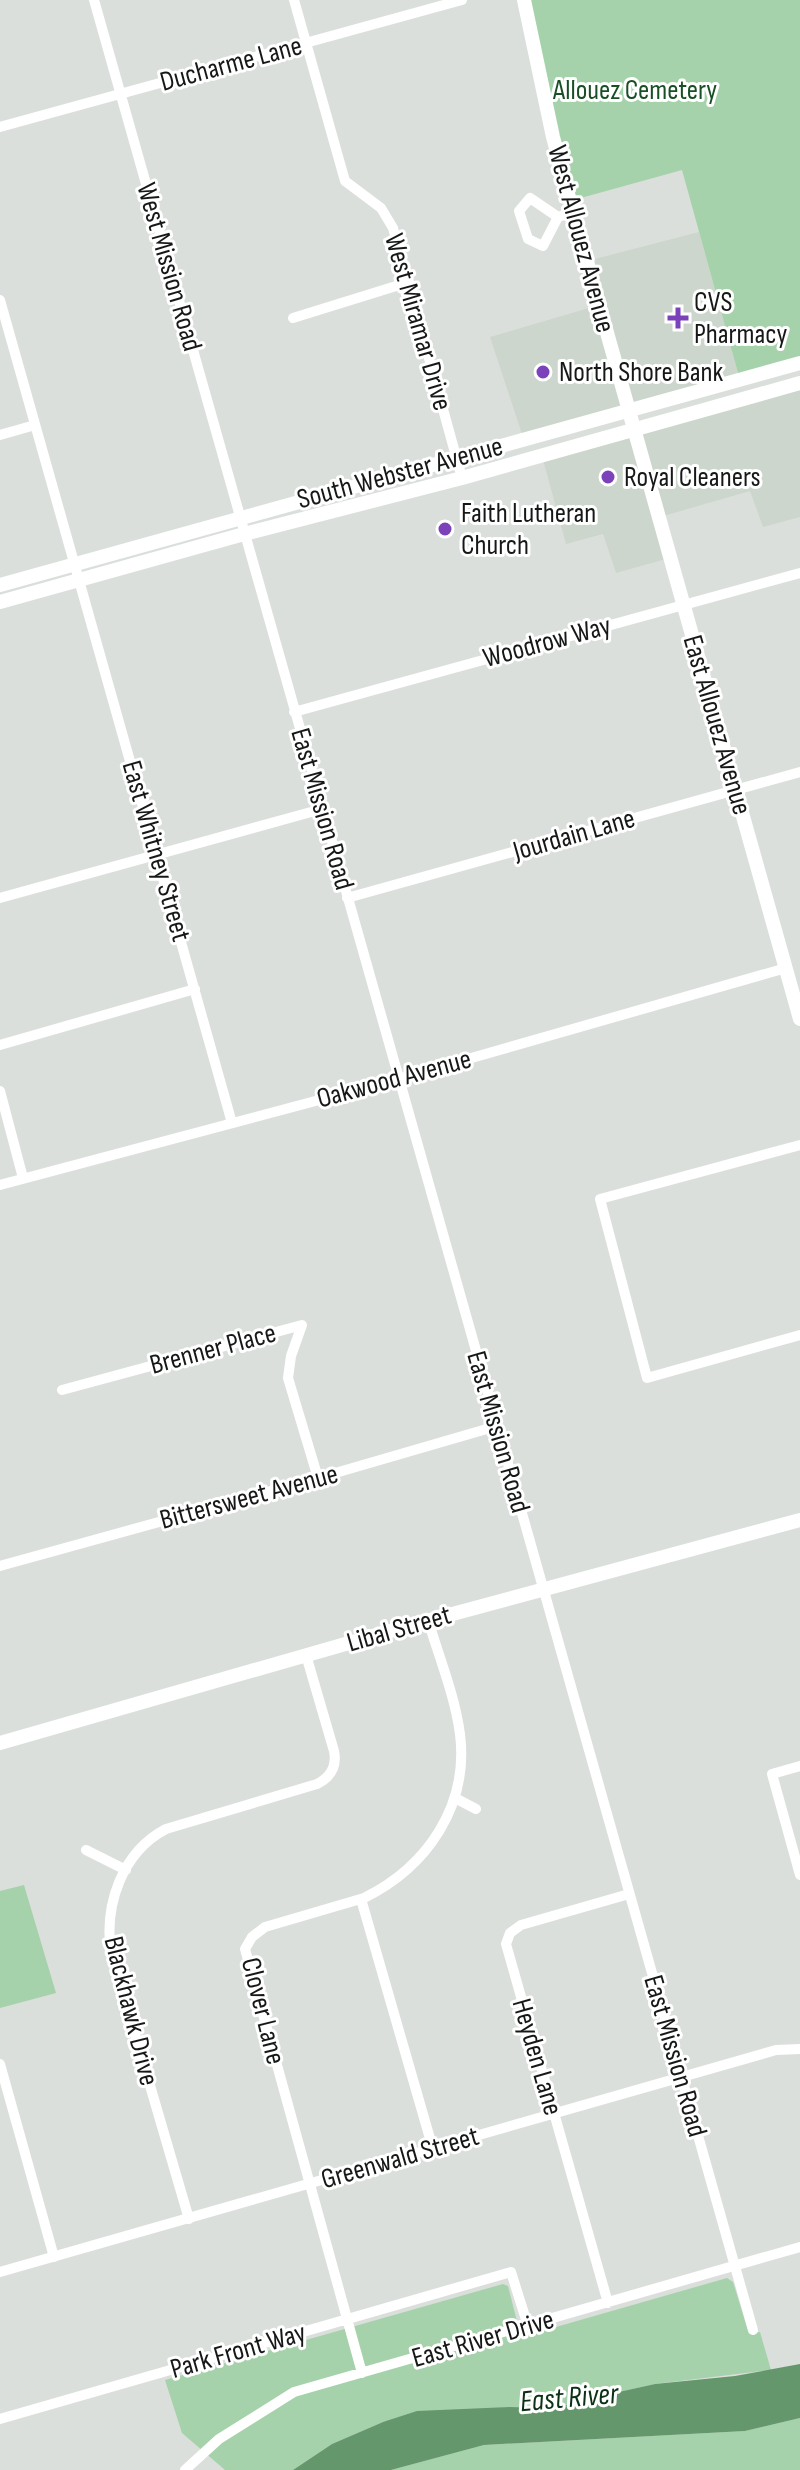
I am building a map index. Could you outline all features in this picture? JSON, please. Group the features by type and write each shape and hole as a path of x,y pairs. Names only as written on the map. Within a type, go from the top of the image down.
{"street":[{"name":"West Mission Road","path":"94,0 244,534"},
{"name":"West Miramar Drive","path":"294,0 345,181 381,208 389,219 462,478"},
{"name":"Ducharme Lane","path":"0,127 462,0"},
{"name":"West Allouez Avenue","path":"524,0 553,137 634,431"},
{"path":"558,217 530,198 519,211 528,239 543,246 558,217 573,212"},
{"path":"293,318 409,282"},
{"name":"East Whitney Street","path":"0,300 232,1123"},
{"name":"South Webster Avenue","path":"0,585 800,363"},
{"name":"South Webster Avenue","path":"0,602 634,431 800,383"},
{"path":"0,435 35,425"},
{"name":"East Allouez Avenue","path":"634,431 800,1019"},
{"name":"East Mission Road","path":"244,534 753,2330"},
{"name":"Woodrow Way","path":"294,712 800,573"},
{"name":"Jourdain Lane","path":"347,898 800,772"},
{"path":"0,898 322,809"},
{"name":"Oakwood Avenue","path":"0,1185 398,1079 786,968"},
{"path":"0,1045 195,989"},
{"path":"0,1091 23,1178"},
{"path":"800,1145 600,1199 647,1378 800,1335"},
{"name":"Brenner Place","path":"62,1390 302,1325 291,1356 288,1378 318,1478"},
{"name":"Bittersweet Avenue","path":"0,1566 497,1426"},
{"name":"Libal Street","path":"0,1743 428,1620 800,1520"},
{"name":"Clover Lane","path":"362,2373 245,1949 252,1937 265,1927 361,1899 392,1882 423,1855 442,1828 455,1798 461,1763 460,1735 428,1620"},
{"name":"Blackhawk Drive","path":"189,2219 111,1952 110,1911 126,1870 142,1846 166,1829 317,1784 327,1777 335,1765 334,1751 306,1655"},
{"path":"800,1766 772,1774 800,1875"},
{"path":"455,1798 476,1809"},
{"path":"86,1850 126,1870"},
{"name":"Heyden Lane","path":"608,2303 506,1951 507,1939 515,1928 527,1922 629,1894"},
{"path":"361,1899 433,2149"},
{"name":"Greenwald Street","path":"0,2272 776,2050 800,2049"},
{"path":"0,2064 4,2100 54,2257"},
{"name":"East River Drive","path":"185,2470 219,2439 294,2392 800,2247"},
{"name":"Park Front Way","path":"0,2419 511,2272 528,2326"}],"shaded area":[{"path":"699,232 740,380 522,434 490,337 599,305 587,261"},
{"path":"800,383 800,517 763,527 750,491 660,517 666,559 616,573 603,534 566,544 542,456"},
{"path":"800,2364 800,2418 745,2431 484,2445 391,2470 293,2470 332,2444 417,2411 556,2408 655,2384 735,2376"}],"green space":[{"name":"Allouez Cemetery","path":"524,0 800,0 800,363 740,380 682,170 570,201"},
{"path":"24,1885 56,1993 0,2008 0,1891"},
{"path":"727,2278 733,2282 749,2334 760,2332 771,2370 655,2384 556,2408 509,2407 383,2422 332,2444 293,2470 225,2470 182,2433 165,2380 503,2284 508,2286 521,2337"},
{"path":"800,2418 800,2470 391,2470 484,2445 745,2431"}],"place":[{"name":"CVS Pharmacy","path":"678,318"},
{"name":"North Shore Bank","path":"543,372"},
{"name":"Royal Cleaners","path":"608,477"},
{"name":"Faith Lutheran Church","path":"445,529"}],"water label":[{"name":"East River","path":"569,2398"}]}
